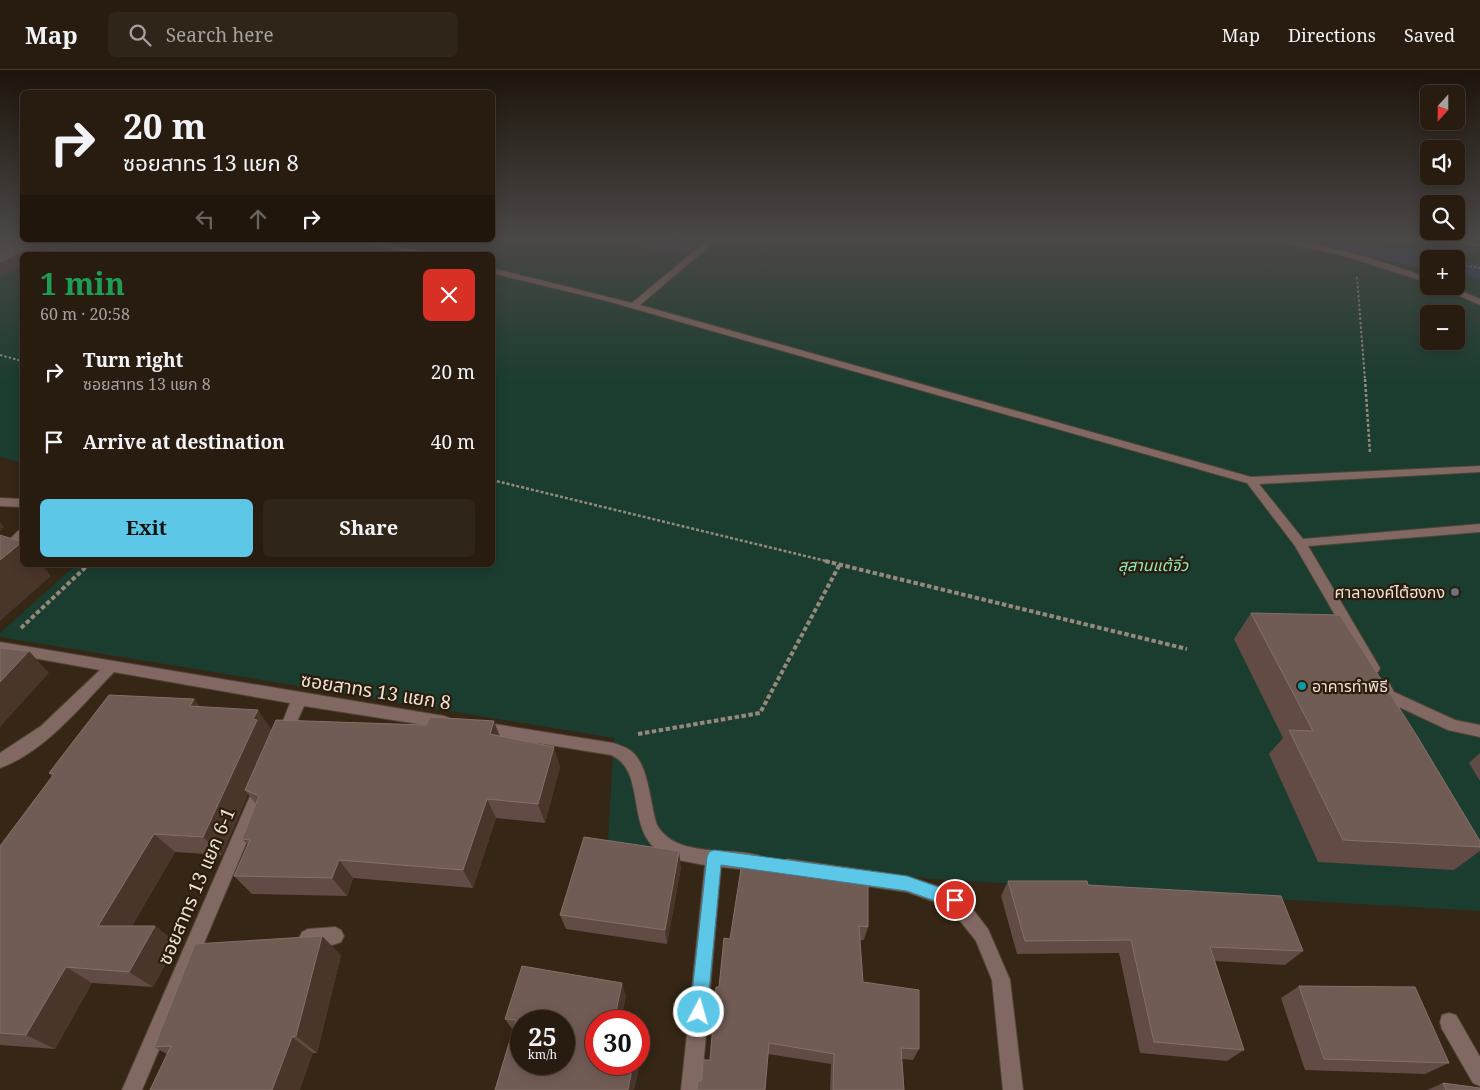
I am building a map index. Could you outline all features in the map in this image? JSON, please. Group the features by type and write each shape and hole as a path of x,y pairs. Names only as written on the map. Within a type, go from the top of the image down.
{"street":[{"path":"550,285 634,306 1251,481 1480,468"},
{"path":"634,306 659,285"},
{"path":"1463,295 1480,302"},
{"path":"1251,481 1300,543 1389,696 1454,726 1480,731"},
{"path":"0,502 20,504"},
{"path":"1300,543 1480,528"},
{"path":"0,556 20,536"},
{"name":"ซอยสาทร 13 แยก 8","path":"0,647 299,700 613,749 626,755 633,765 649,828 662,845 682,853 907,884 955,900 982,935 1001,980 1013,1090"},
{"path":"0,761 23,749 49,730 111,667"},
{"path":"276,755 299,700"},
{"name":"ซอยสาทร 13 แยก 6-1","path":"132,1090 268,773"},
{"path":"691,1090 714,857"},
{"path":"288,940 335,936"},
{"path":"193,947 212,946"},
{"path":"1449,1022 1480,1076"}],"path":[{"path":"1357,285 1372,475"},
{"path":"0,355 20,360"},
{"path":"495,481 1187,649"},
{"path":"633,734 760,712 840,564"},
{"path":"27,633 17,632 86,567"}],"green space":[{"path":"0,285 20,285 20,462 0,457"},
{"name":"สุสานแต้จิ๋ว","path":"495,285 1420,285 1420,295 1465,295 1465,285 1480,285 1480,911 931,879 608,841 614,738 0,637 0,633 74,567 495,567"}],"building":[{"path":"0,535 20,541 20,544 0,560"},
{"path":"1251,613 1340,615 1417,736 1480,841 1480,847 1343,840 1289,730 1313,731"},
{"path":"0,648 29,651 0,682"},
{"path":"109,695 194,699 190,706 258,710 253,719 257,720 203,837 154,834 98,926 155,926 129,972 66,967 26,1035 0,1033 0,846 54,774 49,773"},
{"path":"430,717 494,721 490,734 554,747 538,804 487,799 463,870 339,860 332,878 234,876 250,840 242,839 259,796 245,790 276,720 426,725"},
{"path":"584,837 679,851 665,930 560,915"},
{"path":"743,856 803,866 803,871 868,881 868,927 859,926 863,982 919,990 919,1049 901,1048 904,1090 833,1090 834,1054 769,1043 765,1090 697,1090 698,1082 702,1080 703,1060 710,1060 716,987 719,987 724,938 730,939"},
{"path":"1008,881 1087,881 1088,885 1281,896 1303,951 1210,947 1244,1050 1154,1042 1131,940 1025,941"},
{"path":"322,936 296,1036 292,1037 272,1090 150,1090 171,1046 154,1047 195,944"},
{"path":"522,966 622,983 616,1010 585,1010 585,1075 631,1075 628,1090 495,1090 510,1040 510,1075 575,1075 575,1010 510,1010 510,1019 505,1019"},
{"path":"1299,986 1415,987 1449,1063 1324,1059"},
{"path":"1443,1083 1480,1088 1480,1090 1446,1090"}],"place":[{"name":"ศาลาองค์ไต้ฮงกง","path":"1455,592"},
{"name":"อาคารทำพิธี","path":"1302,686"}],"route":[{"path":"699,1012 714,857 907,884 955,900"}]}
